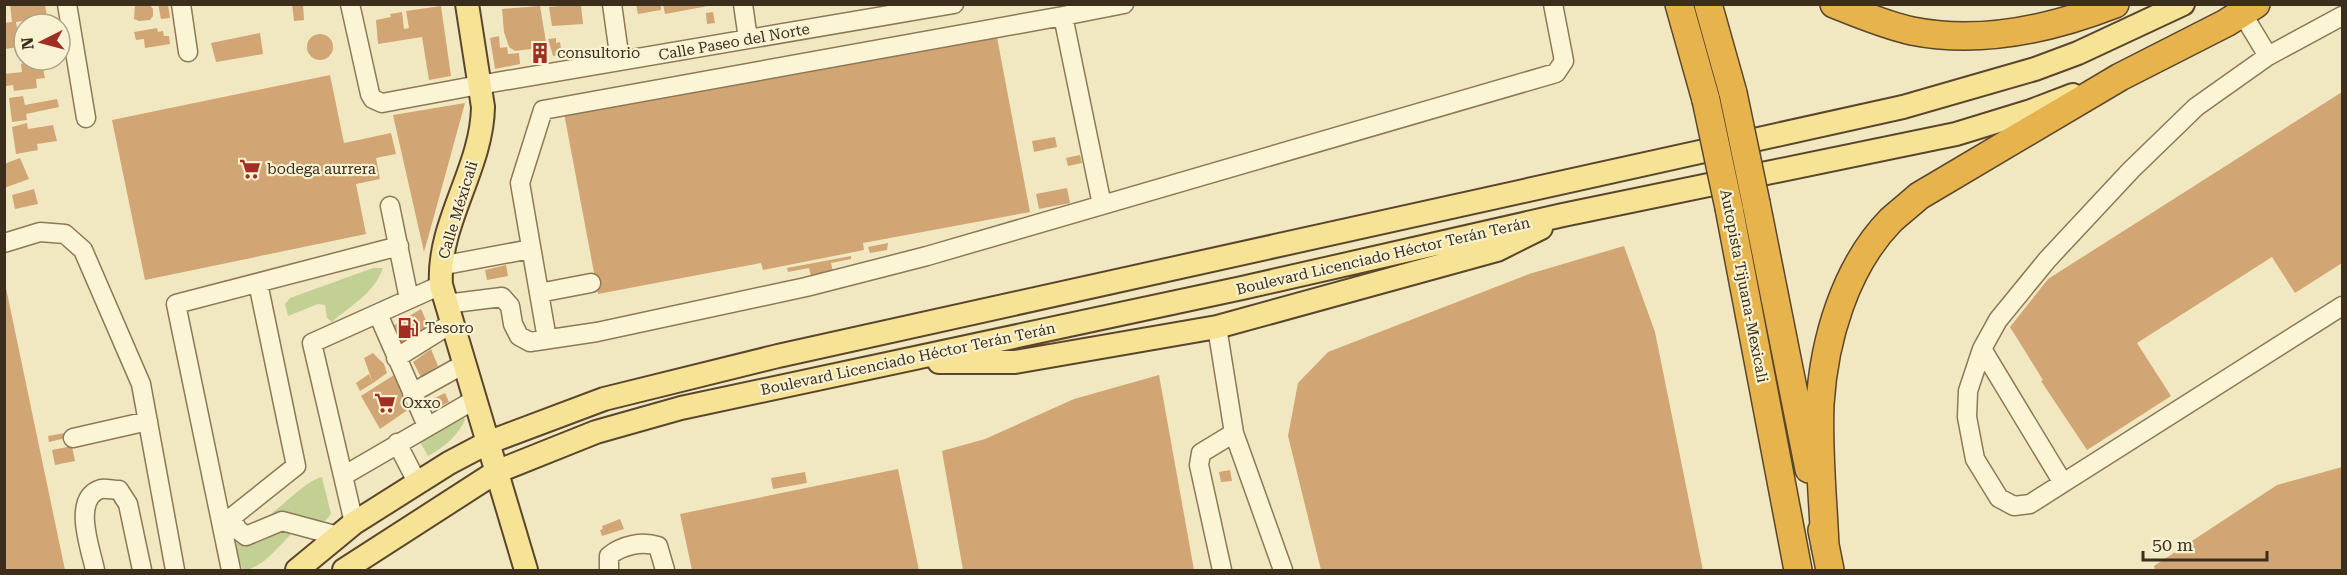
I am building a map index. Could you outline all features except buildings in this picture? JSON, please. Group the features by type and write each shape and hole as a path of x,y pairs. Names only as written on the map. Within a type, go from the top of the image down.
{"highway":[{"name":"Autopista Tijuana-Mexicali","path":"1679,4 1706,100 1729,208 1798,570"},
{"name":"Autopista Tijuana-Mexicali","path":"1708,4 1733,93 1827,558"},
{"path":"1834,4 1884,24 1914,31 1971,35 2011,33 2041,28 2082,17 2115,4"},
{"name":"Boulevard Licenciado Héctor Terán Terán","path":"2120,77 2249,9"},
{"path":"1827,558 1820,405 1827,352 1839,306 1864,256 1890,221 1919,196 2120,77"}],"main road":[{"name":"Calle Méxicali","path":"445,294 455,211 474,158 483,121 467,4"},
{"name":"Boulevard Licenciado Héctor Terán Terán","path":"297,570 346,530 417,482 487,443 604,399 675,380 1903,107 2035,69 2098,44 2183,4"},
{"name":"Boulevard Licenciado Héctor Terán Terán","path":"344,570 496,472 596,432 644,418 1230,291 1563,215 1956,134 2031,111 2120,77"},
{"path":"896,362 1015,362 1217,327 1497,250 1518,241 1563,215"},
{"path":"445,294 474,400 526,570"}],"street":[{"path":"67,4 86,118"},
{"path":"181,4 188,52"},
{"name":"Calle Paseo del Norte","path":"350,4 373,99 382,103 748,39 874,11 954,4"},
{"path":"612,4 620,61"},
{"path":"743,4 748,39"},
{"path":"547,339 520,183 543,110 1124,4"},
{"path":"226,522 246,536 282,521 346,530 343,476 312,344 409,299 445,294 502,297 510,306 513,324 519,336 530,342 597,332 806,287 927,256 1556,73 1564,61 1554,4"},
{"path":"2249,9 2268,56"},
{"path":"1063,16 1102,205"},
{"path":"2343,16 2268,56 2196,107 2131,170 2047,260 1998,320 1982,349 1968,391 1967,417 1974,459 2000,498 2014,506 2030,504 2343,306"},
{"path":"390,206 409,299"},
{"path":"4,243 40,232 65,234 83,250 141,384 175,570"},
{"path":"231,570 226,522 176,304 399,246"},
{"path":"396,358 445,294 531,249"},
{"path":"226,522 296,466 258,283"},
{"path":"539,293 591,284"},
{"path":"378,314 427,426"},
{"path":"1217,327 1234,433 1283,570"},
{"path":"1982,349 2064,483"},
{"path":"412,393 464,364"},
{"path":"343,476 474,400"},
{"path":"73,438 148,421"},
{"path":"1222,570 1199,465 1201,453 1234,433"},
{"path":"397,444 417,482"},
{"path":"95,570 83,513 87,498 101,489 119,490 128,504 142,570"},
{"path":"609,570 609,556 618,548 647,543 658,546 665,570"}],"green space":[{"path":"373,268 383,268 374,285 332,322 327,318 325,305 318,304 288,316 285,304 290,298"},
{"path":"462,414 465,420 454,437 428,456 417,437 439,425 444,429 454,423 452,418"},
{"path":"322,477 331,514 325,521 316,522 297,514 272,513 303,487"},
{"path":"281,529 291,534 263,562 243,570 234,545 239,542 251,543 266,533"}],"place":[{"name":"consultorio","path":"540,53"},
{"name":"bodega aurrera","path":"250,169"},
{"name":"Tesoro","path":"408,328"},
{"name":"Oxxo","path":"385,403"}]}
